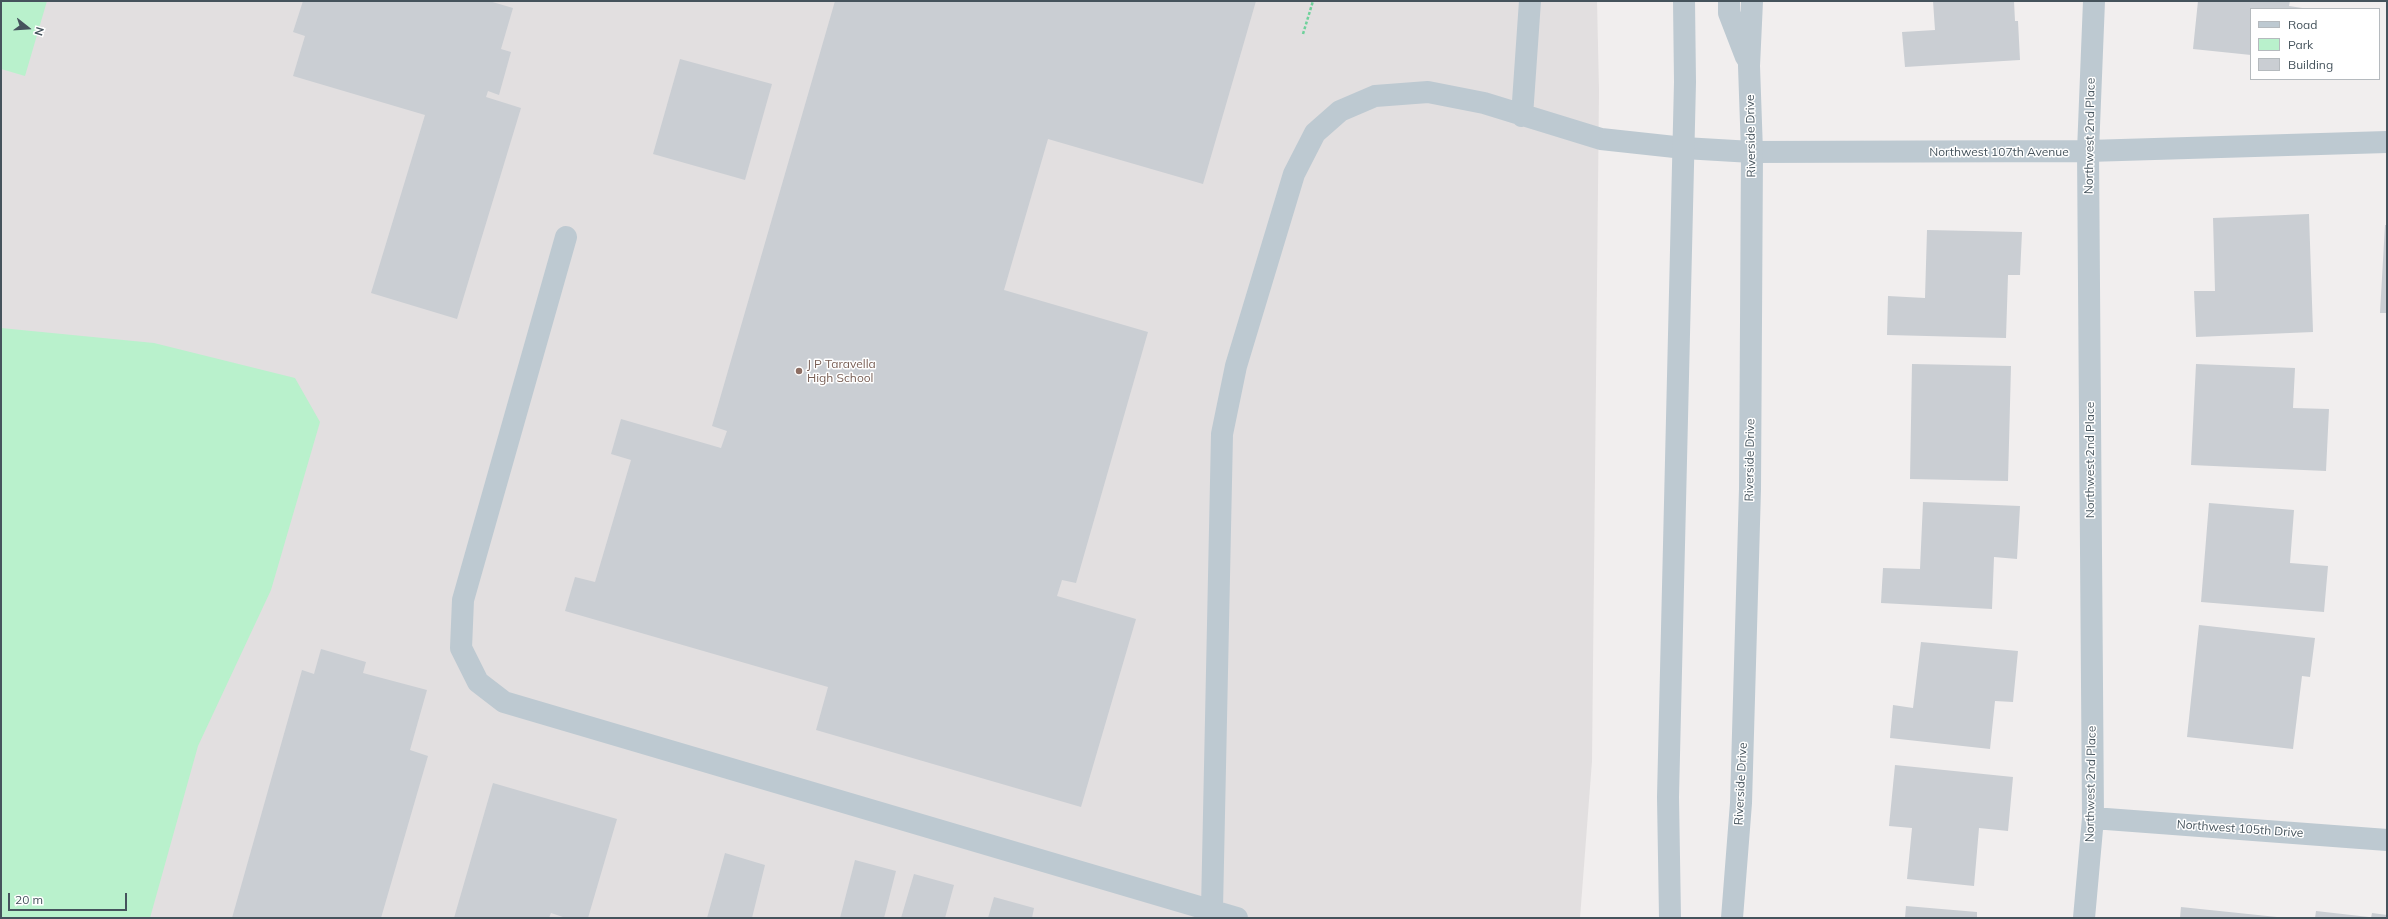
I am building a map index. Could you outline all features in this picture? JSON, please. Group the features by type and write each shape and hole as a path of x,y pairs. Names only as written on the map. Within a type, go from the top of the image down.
{"street":[{"path":"1522,116 1530,1"},
{"path":"1670,918 1669,789 1684,148 1684,1"},
{"path":"1729,1 1729,13 1749,66"},
{"name":"Riverside Drive","path":"1732,918 1741,803 1750,482 1752,152 1749,66 1752,1"},
{"name":"Northwest 2nd Place","path":"2084,918 2093,818 2088,152 2094,1"},
{"name":"Northwest 107th Avenue","path":"1212,909 1222,434 1236,366 1294,174 1315,133 1340,111 1375,96 1428,92 1484,103 1522,116 1601,139 1684,148 1752,152 2088,152 2387,142"},
{"path":"566,237 463,600 460,648 478,682 504,702 1212,909 1237,918"},
{"name":"Northwest 105th Drive","path":"2093,818 2387,840"}],"path":[{"path":"1303,34 1313,1"}],"shaded area":[{"name":"J P Taravella High School","path":"1,1 1597,1 1599,91 1592,761 1580,918 1,918"}],"green space":[{"path":"1,1 47,1 25,76 1,69"},
{"path":"1,328 154,343 295,378 320,422 271,590 198,746 150,918 1,918"}],"building":[{"path":"303,1 489,1 513,8 501,49 511,52 499,95 488,91 486,97 521,108 457,319 371,293 425,115 293,76 305,36 293,32"},
{"path":"835,1 1256,1 1203,184 1048,139 1004,290 1148,332 1076,583 1062,580 1057,596 1136,619 1081,807 816,730 828,687 565,611 575,577 595,582 631,460 611,454 621,419 721,448 727,431 712,426"},
{"path":"1933,1 2014,1 2015,21 2018,21 2020,60 1905,67 1902,32 1935,30"},
{"path":"2198,1 2290,1 2289,6 2302,8 2250,8 2250,55 2193,49"},
{"path":"680,59 772,84 745,180 653,154"},
{"path":"2309,214 2313,332 2196,337 2194,291 2215,291 2213,218"},
{"path":"2385,225 2387,225 2387,313 2380,313"},
{"path":"1927,230 2022,232 2020,275 2008,275 2006,338 1887,335 1888,296 1925,298"},
{"path":"1912,364 2011,366 2008,481 1910,479"},
{"path":"2196,364 2295,368 2293,408 2329,409 2326,471 2191,465"},
{"path":"1923,502 2020,506 2017,559 1994,557 1992,609 1881,603 1883,568 1920,569"},
{"path":"2209,503 2294,510 2290,563 2328,566 2324,612 2201,602"},
{"path":"2199,625 2315,638 2310,677 2302,676 2293,749 2187,737"},
{"path":"1921,642 2018,651 2013,702 1995,701 1990,749 1890,738 1893,705 1913,708"},
{"path":"321,649 366,662 363,673 427,690 410,750 428,756 381,918 232,918 302,670 314,674"},
{"path":"1895,765 2013,777 2008,831 1979,828 1974,886 1907,879 1912,828 1889,826"},
{"path":"493,783 617,819 588,918 566,918 551,913 549,918 454,918"},
{"path":"725,853 765,865 752,918 707,918"},
{"path":"855,860 896,871 884,918 840,918"},
{"path":"914,874 954,885 945,918 901,918"},
{"path":"994,897 1034,908 1032,918 988,918"},
{"path":"1906,906 1977,912 1977,918 1905,918"},
{"path":"2181,907 2277,917 2277,918 2180,918"},
{"path":"2316,911 2369,917 2369,918 2315,918"},
{"path":"2372,913 2387,915 2387,918 2371,918"}],"place":[{"name":"J P Taravella High School","path":"799,371"}]}
